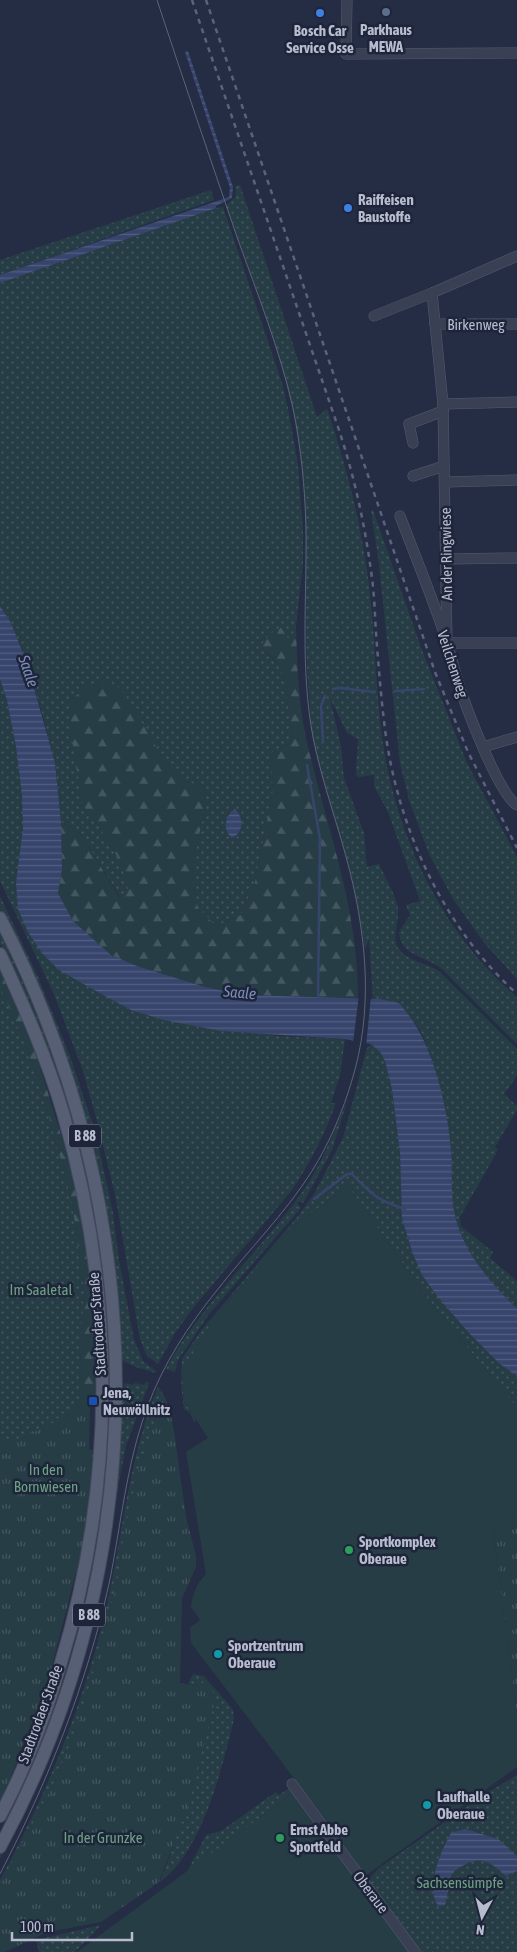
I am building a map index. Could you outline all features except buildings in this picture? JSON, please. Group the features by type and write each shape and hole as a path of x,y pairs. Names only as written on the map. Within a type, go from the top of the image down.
{"main road":[{"name":"Stadtrodaer Straße","path":"0,918 28,974 47,1021 76,1104 88,1147 106,1239 117,1368 116,1420 111,1488 104,1543 90,1610 74,1672 60,1712 28,1791 0,1847"},
{"name":"Stadtrodaer Straße","path":"0,954 23,1002 41,1048 63,1112 74,1154 92,1240 100,1311 103,1368 102,1446 99,1483 87,1559 78,1600 51,1698 32,1748 0,1816"}],"street":[{"path":"347,0 346,54 517,53"},
{"path":"374,316 432,294 517,256"},
{"name":"An der Ringwiese","path":"432,294 443,408 447,642"},
{"name":"Birkenweg","path":"434,324 517,324"},
{"path":"413,443 408,424 443,408 517,402"},
{"path":"413,476 444,466"},
{"path":"445,482 517,480"},
{"name":"Veilchenweg","path":"400,516 447,642 456,677 483,747 498,781 513,803 517,805"},
{"path":"447,559 517,558"},
{"path":"447,642 517,643"},
{"path":"483,747 517,737"},
{"name":"Oberaue","path":"292,1784 415,1952"}],"green space":[{"path":"240,185 317,417 327,409 352,492 368,578 382,737 388,773 398,810 410,845 444,912 466,943 490,971 517,997 517,1044 442,969 404,946 399,932 410,915 406,905 420,901 388,812 374,786 374,775 359,777 356,775 358,739 347,733 330,698 341,747 344,778 364,833 367,867 379,864 397,904 398,918 395,937 399,950 409,958 440,972 517,1049 517,1076 504,1094 517,1106 517,1110 495,1147 498,1150 460,1217 461,1226 493,1252 490,1258 517,1281 517,1309 496,1288 478,1264 463,1239 458,1226 453,1204 451,1150 447,1122 433,1064 421,1032 415,1023 401,1011 383,1001 373,999 369,939 365,949 350,870 312,734 307,667 305,523 302,466 290,399 272,334 226,206 235,198 236,186"},
{"path":"211,190 214,200 0,275 0,260"},
{"path":"223,207 282,383 288,408 298,465 303,532 303,563 296,625 290,642 266,652 279,665 285,680 292,741 271,753 273,791 255,882 241,915 216,926 198,908 193,887 194,859 203,817 205,787 182,781 162,757 143,726 82,804 98,825 120,861 129,889 120,897 81,834 61,822 55,763 42,713 28,666 11,623 0,606 0,283"},
{"path":"373,510 423,653 467,763 517,857 517,979 485,944 453,899 429,854 409,800 400,763 379,564 371,511"},
{"path":"296,625 298,682 303,724 347,898 357,964 358,998 245,995 205,987 137,966 111,955 73,921 58,893 62,869 61,822 81,834 119,897 128,889 120,861 98,825 82,804 71,733 69,702 88,685 110,680 124,693 162,757 182,781 205,787 203,817 194,859 193,887 198,908 216,926 241,915 255,882 273,791 271,753 292,741 285,680 279,665 261,645 271,633 281,628 290,641"},
{"path":"0,679 10,715 21,772 23,835 16,882 99,992 131,1010 278,1036 345,1039 340,1075 331,1103 336,1103 322,1137 305,1169 292,1190 193,1308 175,1333 158,1364 147,1356 140,1339 116,1199 83,1071 54,994 0,881"},
{"path":"0,896 38,977 70,1056 95,1131 113,1213 119,1260 134,1340 143,1361 156,1371 155,1373 132,1365 122,1359 111,1250 88,1130 64,1054 33,977 0,909"},
{"path":"0,931 47,1037 72,1111 96,1209 108,1311 103,1296 91,1210 12,968 0,944"},
{"path":"0,965 30,1035 66,1151 80,1207 89,1265 94,1336 95,1396 90,1400 80,1399 84,1291 72,1201 44,1098 22,1036 0,987"},
{"name":"Im Saaletal","path":"0,987 22,1036 44,1098 72,1201 84,1291 80,1399 0,1470"},
{"path":"371,1044 380,1052 385,1061 392,1089 400,1153 402,1219 413,1254 422,1275 500,1364 517,1376 517,1408 428,1299 348,1186 291,1228 215,1317 182,1372 184,1401 196,1420 194,1422 190,1413 184,1409 181,1383 182,1359 200,1332 298,1216 314,1194 343,1138 367,1048"},
{"path":"348,1099 332,1150 303,1203 299,1201 297,1204 301,1208 209,1314 178,1360 175,1372 166,1369 180,1345 214,1299 269,1235 303,1191 322,1158"},
{"name":"Sportkomplex Oberaue","path":"348,1186 428,1299 517,1408 517,1518 493,1530 517,1714 517,1767 365,1876 335,1832 191,1643 190,1628 200,1620 191,1607 197,1585 206,1574 186,1452 208,1438 184,1401 182,1372 215,1317 291,1228"},
{"path":"146,1382 149,1383 126,1446 94,1612 53,1742 35,1787 0,1859 34,1787 113,1513 122,1390 125,1383 144,1385"},
{"path":"158,1387 165,1397 171,1416 166,1411 158,1412 138,1472 124,1534 117,1584 88,1691 75,1732 55,1781 0,1886 0,1880 49,1780 88,1676 113,1578 133,1467 148,1413"},
{"name":"In den Bornwiesen","path":"81,1397 90,1398 89,1449 96,1451 84,1541 47,1685 0,1804 0,1442 17,1439 51,1425"},
{"name":"In der Grunzke","path":"166,1411 171,1416 186,1517 196,1556 196,1567 182,1598 180,1683 197,1686 204,1682 216,1696 190,1801 159,1882 101,1922 47,1932 5,1952 0,1952 0,1886 55,1781 75,1732 117,1584 124,1534 138,1472 158,1412"},
{"path":"517,1518 517,1714 493,1530"},
{"path":"193,1674 204,1676 233,1710 234,1719 216,1784 199,1830 188,1851 175,1868 160,1882 172,1850 197,1686 188,1684"},
{"name":"Sachsensümpfe","path":"517,1775 517,1952 421,1952 368,1880 379,1868 482,1796"},
{"path":"291,1787 293,1791 280,1803 187,1872 206,1835 221,1831 276,1792 279,1795"},
{"name":"Ernst Abbe Sportfeld","path":"293,1791 410,1952 77,1952 280,1803"},
{"path":"101,1925 75,1952 39,1952 36,1940"}],"water":[{"path":"188,51 233,187 232,198 216,206 216,208 0,283 0,275 229,197 230,188 185,52"},
{"name":"Saale","path":"0,606 11,623 28,666 55,763 61,822 62,869 58,893 73,921 111,955 137,966 205,987 245,995 381,999 400,1004 416,1026 432,1059 443,1097 452,1158 453,1203 458,1226 463,1239 478,1264 496,1288 517,1309 517,1376 500,1364 470,1334 438,1297 422,1275 413,1254 402,1219 400,1153 392,1089 385,1061 380,1052 371,1044 345,1039 221,1031 164,1020 131,1010 105,996 59,970 42,953 28,932 18,909 16,882 23,829 22,795 16,746 7,701 0,679"},
{"path":"235,809 240,816 241,829 232,838 227,831 226,823 229,815"},
{"path":"465,1829 498,1839 517,1856 517,1871 506,1876 499,1869 486,1862 474,1861 467,1863 452,1873 445,1905 438,1906 434,1898 433,1889 439,1859 451,1833"}],"pier":[{"path":"359,995 371,996 366,1046 353,1043"}],"waterway":[{"path":"333,689 375,692"},
{"path":"395,691 424,689"},
{"path":"323,742 321,706 325,696"},
{"path":"307,765 320,839 318,997"},
{"path":"314,1199 347,1174 352,1174 376,1196 405,1209"}],"tram line":[{"path":"0,1874 50,1768 89,1659 109,1584 134,1451 153,1392 177,1346 196,1317 290,1202 318,1161 335,1127 348,1092 359,1054 363,1028 365,1002 364,950 356,898 317,754 309,711 305,659 306,554 304,483 293,408 275,343 157,0"}],"railway":[{"path":"192,0 337,424 354,481 373,587 384,721 390,759 399,797 411,834 426,870 444,904 490,967 517,994"},
{"path":"206,0 435,672 468,752 517,848"}],"place":[{"name":"Parkhaus MEWA","path":"386,12"},
{"name":"Bosch Car Service Osse","path":"320,13"},
{"name":"Raiffeisen Baustoffe","path":"348,208"},
{"name":"Jena, Neuwöllnitz","path":"93,1401"},
{"name":"Sportkomplex Oberaue","path":"349,1550"},
{"name":"Sportzentrum Oberaue","path":"218,1654"},
{"name":"Laufhalle Oberaue","path":"427,1805"},
{"name":"Ernst Abbe Sportfeld","path":"280,1838"}]}
